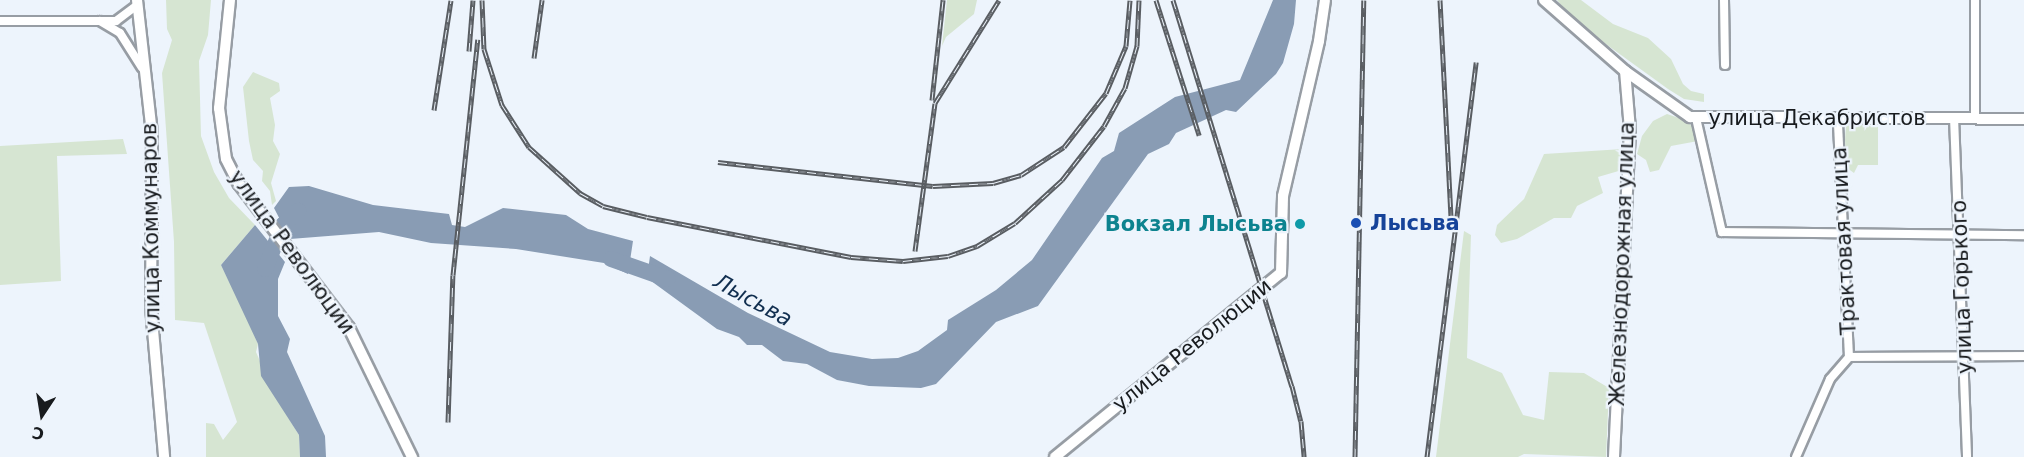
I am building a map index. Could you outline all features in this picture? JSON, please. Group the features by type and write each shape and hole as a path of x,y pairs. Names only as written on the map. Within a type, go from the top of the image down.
{"street":[{"name":"улица Революции","path":"230,0 219,120 223,148 239,184 307,271 358,343 412,457"},
{"name":"улица Революции","path":"1055,457 1281,273 1283,196 1319,41 1325,0"},
{"name":"улица Декабристов","path":"1544,0 1625,72 1696,118 2024,119"},
{"path":"1724,0 1725,65"},
{"path":"1975,0 1975,118"},
{"path":"0,21 100,21 126,17 137,3"},
{"name":"улица Коммунаров","path":"137,3 142,68 152,134 151,307 164,457"},
{"path":"100,21 120,33 142,68"},
{"name":"Железнодорожная улица","path":"1614,457 1630,130 1625,72"},
{"name":"улица Горького","path":"1954,117 1967,457"},
{"path":"1696,118 1722,232 1843,230 2024,235"},
{"name":"Трактовая улица","path":"1796,457 1830,379 1849,357 1838,120"},
{"path":"1849,357 2024,356"}],"green space":[{"path":"166,0 211,0 208,35 199,61 201,136 214,172 229,198 255,225 221,265 245,312 258,344 256,352 275,396 299,435 300,457 206,457 206,423 214,424 223,440 237,422 204,323 175,320 174,242 162,73 172,40 167,29"},
{"path":"947,0 977,0 974,14 946,37 942,46"},
{"path":"1557,0 1581,0 1613,24 1648,38 1671,59 1683,84 1691,91 1704,94 1704,102 1684,99 1668,89 1574,21"},
{"path":"253,72 279,83 280,91 270,98 275,125 273,141 280,154 271,183 276,201 272,205 270,191 262,181 263,171 253,160 249,141 243,87"},
{"path":"1667,114 1685,120 1693,127 1698,141 1671,146 1659,170 1650,172 1646,160 1637,154 1642,136 1653,121"},
{"path":"1855,124 1878,127 1878,165 1858,165 1854,173 1847,168 1845,140 1846,126"},
{"path":"123,139 127,154 57,156 61,281 0,285 0,146"},
{"path":"1623,149 1622,170 1598,177 1603,193 1577,206 1571,218 1554,218 1517,239 1501,243 1495,235 1497,225 1524,199 1544,154"},
{"path":"1464,231 1471,235 1467,358 1502,373 1523,415 1544,420 1549,372 1584,373 1609,388 1606,457 1524,454 1518,457 1436,457"}],"water":[{"path":"1273,0 1296,0 1294,24 1283,63 1276,74 1236,112 1226,110 1176,133 1169,144 1148,154 1038,306 996,322 936,384 921,388 869,386 837,380 807,364 783,361 762,345 747,345 739,337 717,329 647,278 650,256 748,313 830,352 872,359 898,358 918,351 947,330 948,320 996,290 1032,260 1102,158 1114,151 1119,133 1175,97 1240,80"},
{"path":"309,186 373,205 449,214 452,225 465,227 503,208 566,215 588,229 633,241 628,274 604,263 516,249 431,243 379,232 290,239 274,208 289,187"},
{"path":"255,225 285,262 278,279 278,316 290,339 287,352 325,436 326,457 300,457 299,435 261,376 258,344 221,265"}],"waterway":[{"name":"Лысьва","path":"265,269 283,225 298,211"},
{"name":"Лысьва","path":"611,259 668,279"}],"railway":[{"path":"434,110 451,0"},
{"path":"469,51 473,0"},
{"path":"482,0 484,49 502,105 529,147 580,193 603,206 647,217 851,257 903,261 948,256 977,246 1015,223 1062,180 1104,126 1125,88 1137,46 1139,0"},
{"path":"534,58 542,0"},
{"path":"932,100 943,0"},
{"path":"915,251 935,103 999,0"},
{"path":"718,162 933,186 993,183 1021,175 1064,147 1106,93 1126,46 1130,0"},
{"path":"1156,0 1199,135"},
{"path":"1173,0 1292,386 1301,421 1304,457"},
{"path":"1355,457 1364,0"},
{"path":"1440,0 1451,219"},
{"path":"448,422 453,275 478,39"},
{"path":"1427,457 1476,62"}],"place":[{"name":"Лысьва","path":"1356,223"},
{"name":"Вокзал Лысьва","path":"1300,224"}]}
